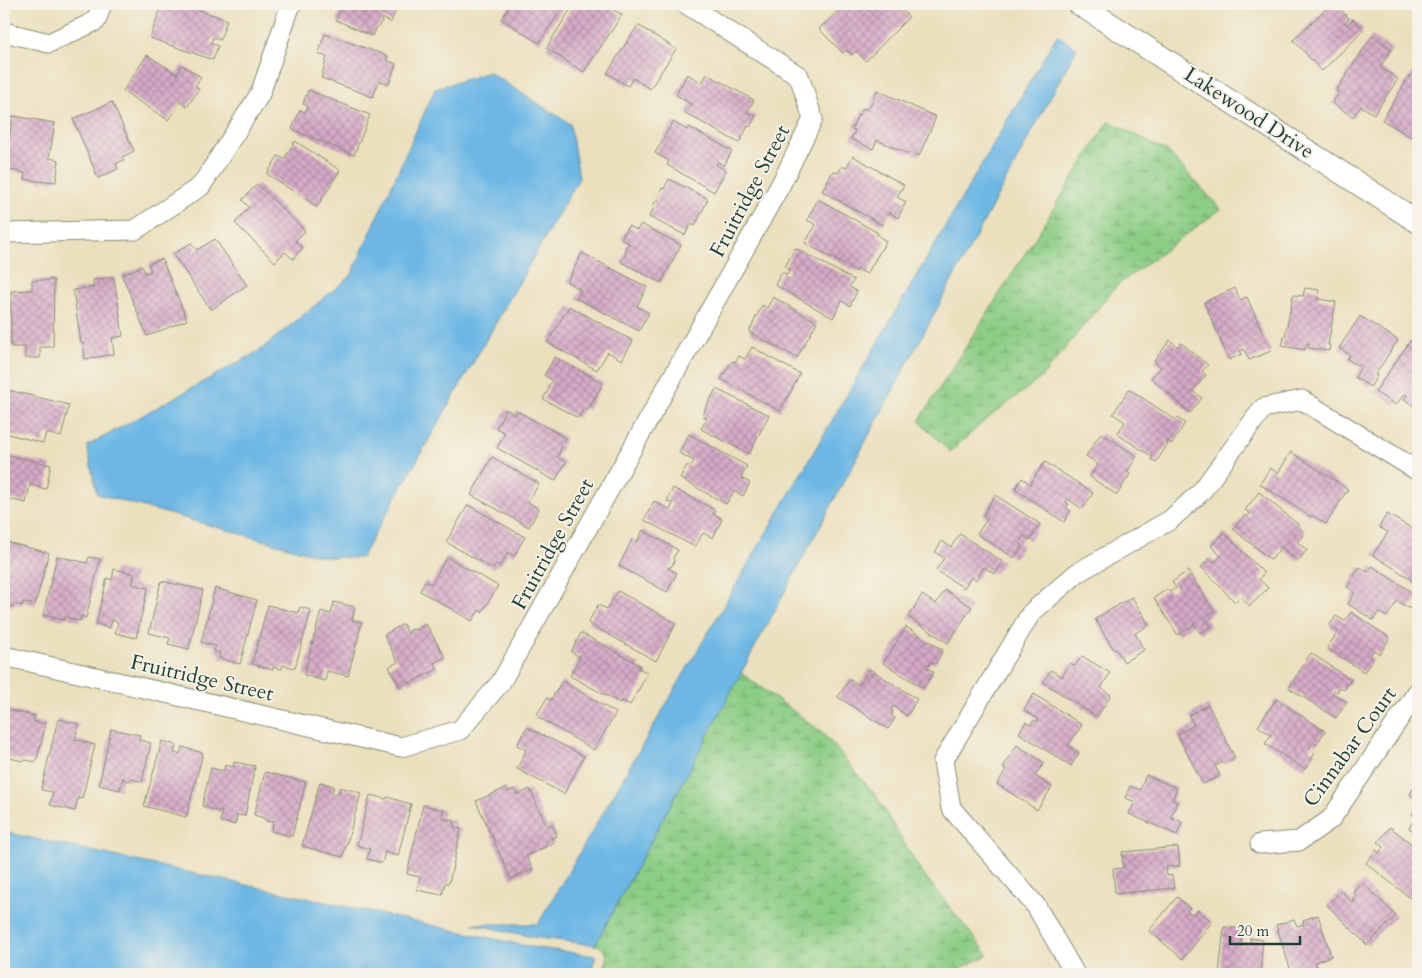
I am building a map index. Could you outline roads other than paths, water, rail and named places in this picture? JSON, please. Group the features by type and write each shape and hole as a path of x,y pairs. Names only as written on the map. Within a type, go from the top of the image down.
{"street":[{"path":"4,32 49,43 96,21 102,4"},
{"path":"4,234 135,230 201,186 260,94 291,4"},
{"name":"Fruitridge Street","path":"4,656 401,747 460,730 501,682 777,193 813,119 799,76 686,4"},
{"name":"Lakewood Drive","path":"1079,4 1418,222"},
{"path":"1075,974 1036,906 951,808 943,761 1031,613 1077,573 1170,520 1201,492 1263,408 1302,400 1418,471"},
{"name":"Cinnabar Court","path":"1260,844 1299,841 1331,819 1418,691"}],"water":[{"path":"1057,35 1077,48 595,945 532,937 473,924 538,924"},
{"path":"489,72 570,124 579,178 361,558 324,557 97,494 87,446 259,351 351,276 435,89"},
{"path":"4,832 531,947 596,956 590,974 4,974"}]}
